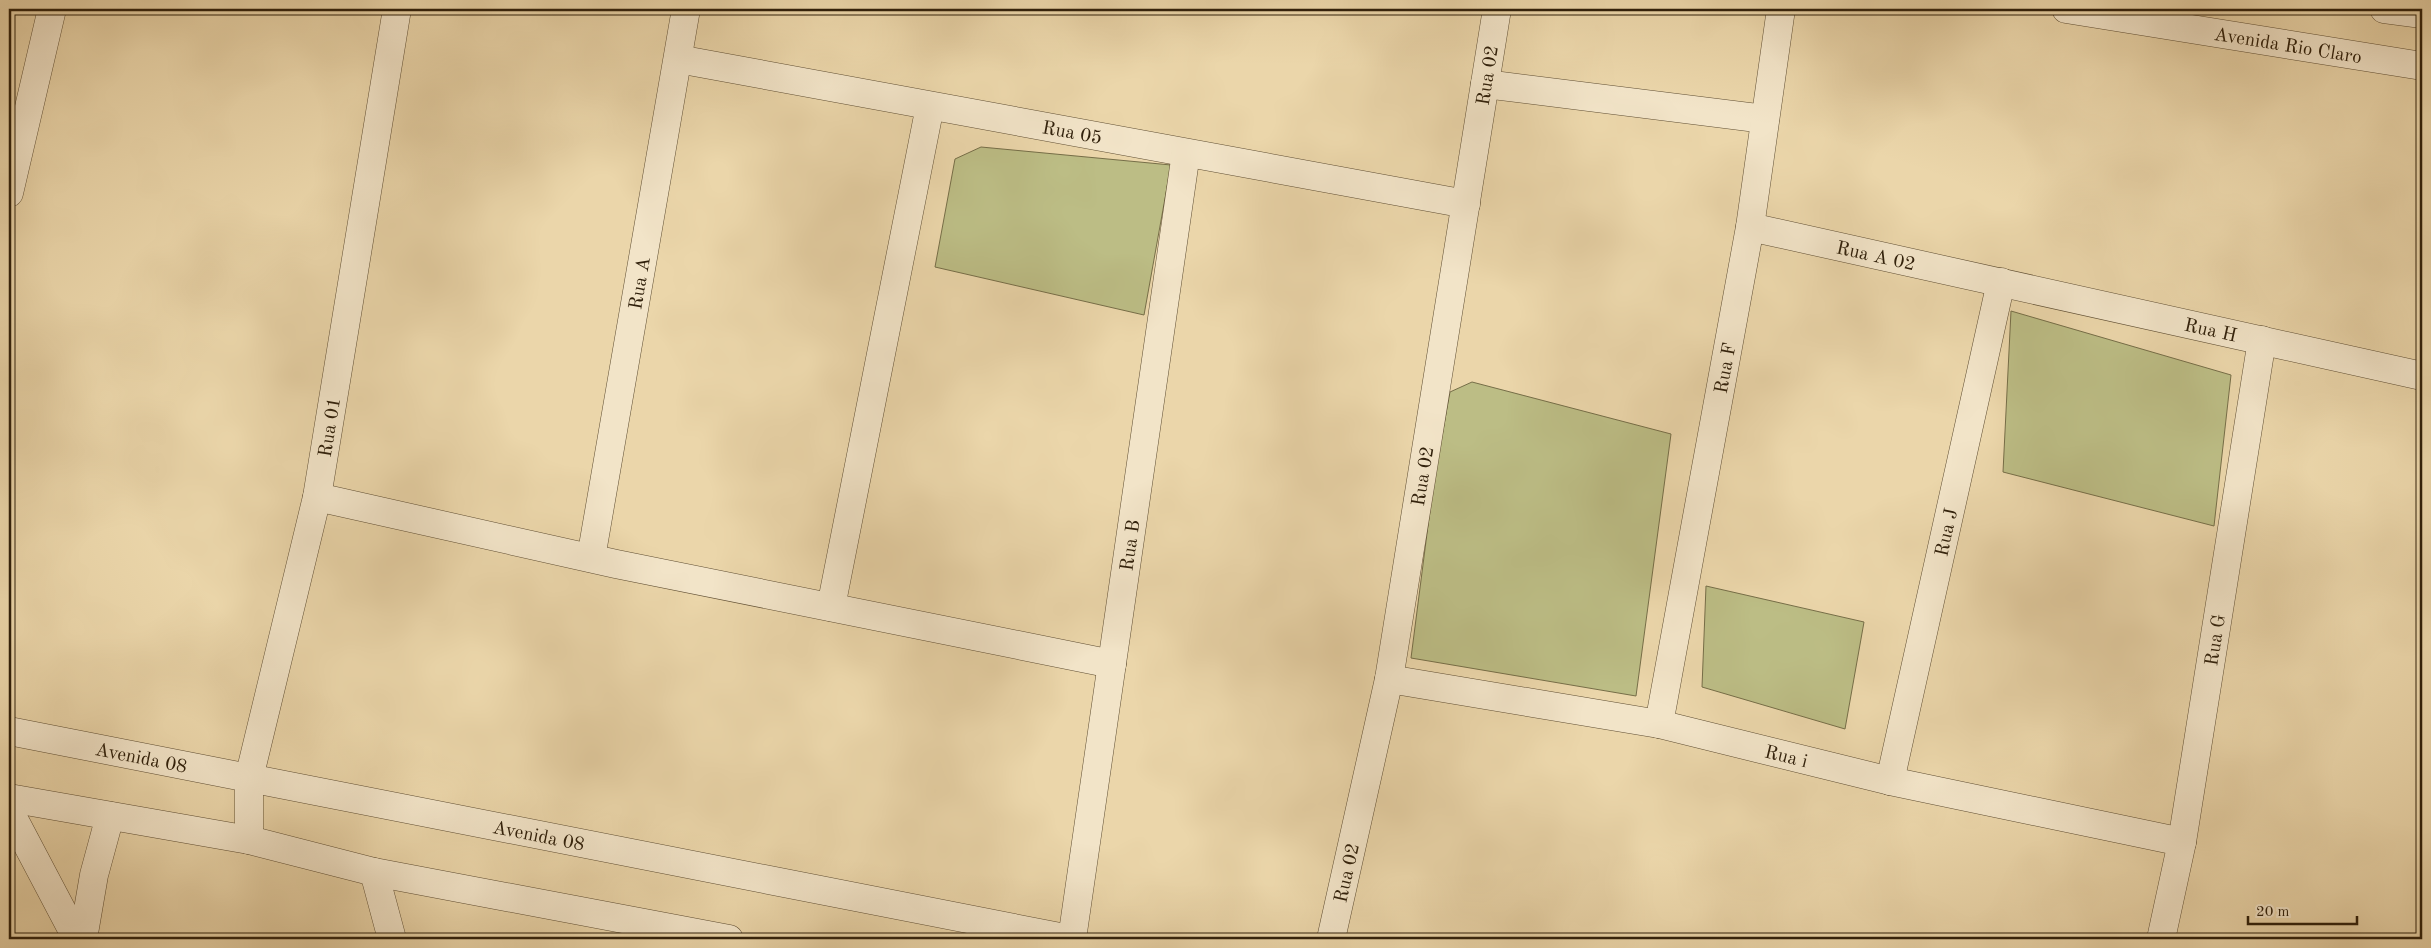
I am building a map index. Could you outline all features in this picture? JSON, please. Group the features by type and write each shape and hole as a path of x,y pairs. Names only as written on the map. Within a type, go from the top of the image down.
{"street":[{"path":"9,193 52,9"},
{"name":"Rua 01","path":"249,840 249,778 317,497 397,9"},
{"name":"Rua A","path":"591,558 686,9"},
{"name":"Rua 02","path":"1331,939 1389,679 1497,9"},
{"name":"Rua F","path":"1659,724 1750,227 1781,9"},
{"name":"Avenida Rio Claro","path":"2066,9 2104,12 2422,66"},
{"path":"2384,9 2422,14"},
{"name":"Rua 05","path":"678,59 1466,204"},
{"path":"1485,84 1766,119"},
{"path":"831,608 930,106"},
{"name":"Rua B","path":"1071,939 1186,153"},
{"name":"Rua A 02","path":"1750,227 2001,282"},
{"name":"Rua H","path":"2001,282 2422,376"},
{"name":"Rua J","path":"1890,782 2001,282"},
{"name":"Rua G","path":"2161,939 2182,842 2262,340"},
{"path":"317,497 591,558 1112,664"},
{"name":"Rua i","path":"1389,679 1659,724 1890,782 2182,842"},
{"name":"Avenida 08","path":"9,731 1071,939"},
{"path":"9,798 249,840 374,872 729,939"},
{"path":"9,810 77,939"},
{"path":"83,939 94,874 110,816"},
{"path":"374,872 392,939"}],"green space":[{"path":"981,147 1171,165 1144,315 935,267 955,159"},
{"path":"2011,311 2231,375 2214,526 2003,472"},
{"path":"1472,382 1671,434 1636,696 1411,658 1434,479 1450,392"},
{"path":"1706,586 1864,622 1845,729 1702,687"}]}
